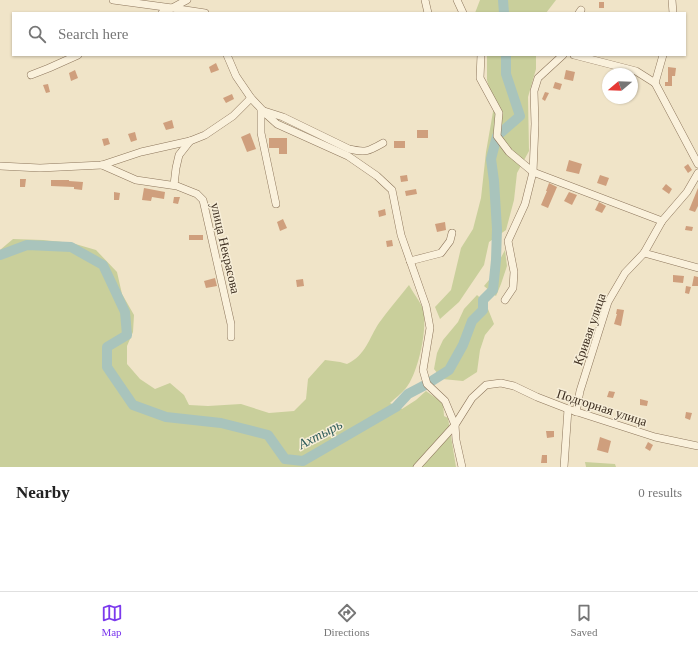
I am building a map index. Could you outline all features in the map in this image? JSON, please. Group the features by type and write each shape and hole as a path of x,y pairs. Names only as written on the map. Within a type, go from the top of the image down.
{"street":[{"path":"113,0 198,12"},
{"path":"164,12 187,0"},
{"path":"424,0 428,12"},
{"path":"457,0 463,12"},
{"path":"672,0 673,12"},
{"path":"32,75 76,56"},
{"path":"227,56 236,76 251,98 261,110 277,124 348,156 377,176 392,190 401,235 426,306 430,328 423,370 427,384 445,401 455,425 456,440 462,467"},
{"path":"481,56 480,78 499,113 497,136 509,152 533,172 662,221"},
{"path":"505,300 513,288 514,272 508,241 526,204 533,172 535,124 534,91 538,78 562,56"},
{"path":"578,56 636,71 655,83 698,164"},
{"path":"655,83 663,56"},
{"name":"улица Некрасова","path":"0,166 40,168 102,166 142,152 190,141 205,135 233,116 251,98"},
{"path":"261,110 283,117 355,150 370,150 383,143"},
{"path":"261,110 261,133 276,204"},
{"path":"174,185 179,155 190,141"},
{"name":"улица Некрасова","path":"102,166 136,180 174,185 196,194 203,200 231,324 231,337"},
{"name":"Кривая улица","path":"576,412 580,391 608,302 625,273 644,253 662,221 686,192 698,173"},
{"path":"410,261 441,254 450,241 452,233"},
{"path":"644,253 698,268"},
{"name":"Подгорная улица","path":"455,425 472,398 486,385 501,383 514,386 537,397 576,412 656,437 698,446"},
{"path":"564,467 568,409"},
{"path":"417,467 455,425"}],"green space":[{"path":"480,0 556,0 547,12 475,12"},
{"path":"487,56 536,56 536,69 528,97 529,151 517,173 514,200 506,230 489,242 484,265 459,302 440,319 435,307 451,290 461,248 473,229 481,198 486,152 494,106 487,80"},
{"path":"13,239 72,243 96,250 117,272 122,294 134,315 133,332 127,346 127,364 140,379 155,389 170,383 184,395 189,405 208,406 241,404 269,413 294,411 306,399 308,379 325,360 347,364 359,356 386,313 409,285 423,309 423,339 418,362 410,381 406,388 390,403 402,409 426,391 443,403 444,416 448,418 456,467 0,467 0,250"},
{"path":"505,250 507,266 496,296 484,286 489,280"},
{"path":"477,295 488,305 488,309 494,324 485,335 480,350 477,372 463,381 442,379 434,369 437,353 443,340 458,322 464,309"},
{"path":"585,462 615,464 616,467 586,467"}],"building":[{"path":"599,2 604,2 604,8 599,8"},
{"path":"216,63 219,70 211,73 209,67"},
{"path":"668,67 676,68 675,76 672,76 672,86 665,86 665,82 668,82"},
{"path":"75,70 78,78 71,81 69,73"},
{"path":"566,70 575,72 573,81 564,79"},
{"path":"555,82 562,84 560,90 553,88"},
{"path":"48,84 50,92 46,93 43,85"},
{"path":"545,92 549,93 545,101 542,99"},
{"path":"232,94 234,99 226,103 223,98"},
{"path":"172,120 174,128 166,130 163,123"},
{"path":"417,130 428,130 428,138 417,138"},
{"path":"135,132 137,140 131,142 128,134"},
{"path":"250,133 256,149 247,152 241,137"},
{"path":"108,138 110,144 104,146 102,139"},
{"path":"269,138 287,138 287,154 279,154 279,148 269,148"},
{"path":"394,141 405,141 405,148 394,148"},
{"path":"569,160 582,164 579,174 566,171"},
{"path":"688,164 692,170 688,173 684,167"},
{"path":"407,175 408,181 401,182 400,176"},
{"path":"600,175 609,178 606,186 597,183"},
{"path":"20,179 26,179 25,187 20,187"},
{"path":"51,180 83,182 82,190 74,189 74,187 51,186"},
{"path":"549,183 557,187 548,208 541,205"},
{"path":"666,184 672,189 669,194 662,189"},
{"path":"144,188 165,192 164,199 152,197 151,201 142,200"},
{"path":"698,188 698,206 695,212 689,210"},
{"path":"416,189 417,194 406,196 405,191"},
{"path":"114,192 120,193 119,200 114,200"},
{"path":"569,192 577,195 572,205 564,201"},
{"path":"174,197 180,197 178,204 173,203"},
{"path":"599,202 606,206 602,213 595,210"},
{"path":"385,209 386,215 379,217 378,211"},
{"path":"283,219 287,228 280,231 277,222"},
{"path":"445,222 446,230 437,232 435,224"},
{"path":"686,226 693,227 692,231 685,230"},
{"path":"189,235 203,235 203,240 189,240"},
{"path":"392,240 393,246 387,247 386,241"},
{"path":"229,267 232,272 235,285 235,288 230,290 228,276 224,269"},
{"path":"673,275 684,276 683,283 673,282"},
{"path":"694,276 698,277 698,286 692,286"},
{"path":"215,278 217,286 206,288 204,281"},
{"path":"303,279 304,286 297,287 296,280"},
{"path":"686,286 691,287 689,294 685,293"},
{"path":"617,309 624,310 621,326 614,324"},
{"path":"609,391 615,392 613,398 607,397"},
{"path":"640,399 648,401 647,406 640,405"},
{"path":"686,412 692,413 690,420 685,418"},
{"path":"546,431 554,431 554,437 547,438"},
{"path":"600,437 611,441 608,453 597,450"},
{"path":"648,442 653,445 650,451 645,448"},
{"path":"542,455 547,455 547,463 541,463"}],"waterway":[{"name":"Ахтырь","path":"503,0 504,12"},
{"name":"Ахтырь","path":"0,255 27,245 71,247 103,265 125,312 127,335 107,347 107,367 133,405 166,417 221,423 268,435 285,459 303,461 396,407 408,394 449,370 463,345 472,321 483,310 483,300 493,290 496,260 497,229 491,159 497,136 520,116 506,74 506,56"}]}
